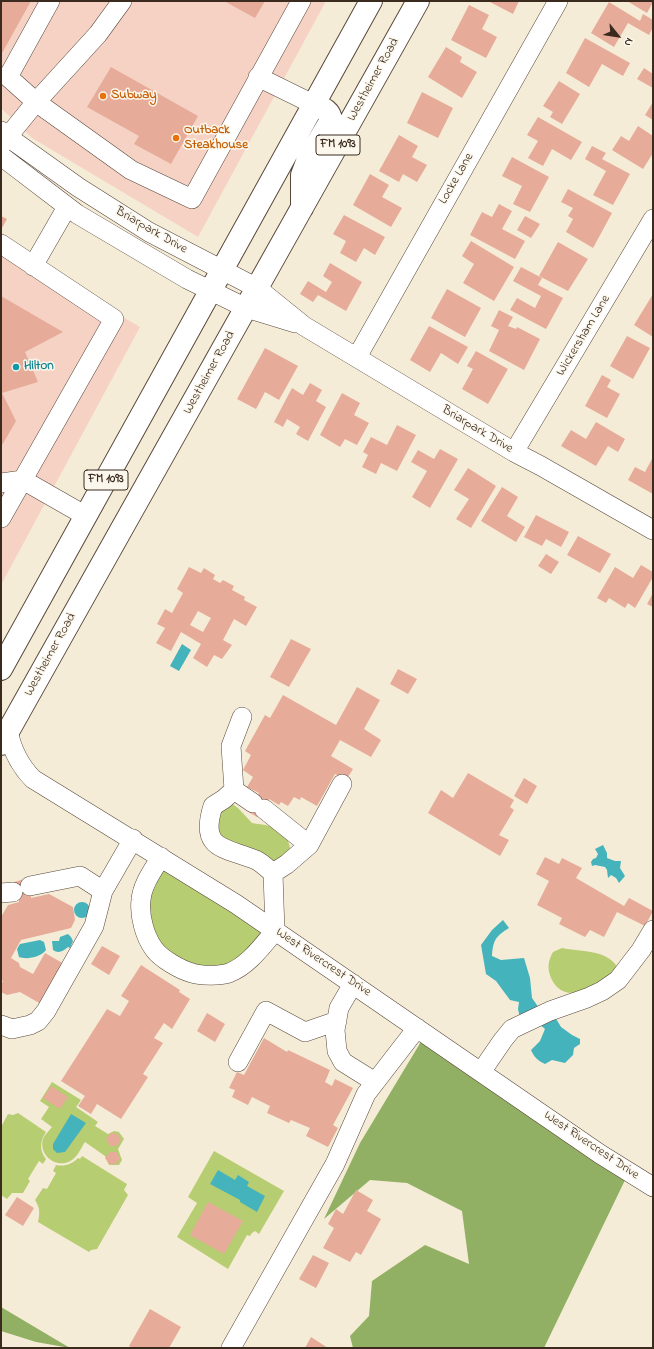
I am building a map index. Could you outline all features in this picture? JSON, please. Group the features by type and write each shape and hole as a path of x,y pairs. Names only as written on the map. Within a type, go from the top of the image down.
{"main road":[{"name":"FM 1093","path":"1,668 371,1"},
{"name":"Westheimer Road","path":"5,738 418,1"},
{"path":"302,210 302,175 308,159 331,120 327,111 313,104"}],"street":[{"path":"50,1 8,77 36,102 131,170 192,199 301,1"},
{"path":"3,138 98,34 122,1"},
{"name":"Locke Lane","path":"357,357 558,1"},
{"path":"258,77 313,104"},
{"name":"Briarpark Drive","path":"3,138 143,228 257,288 304,326 514,452 653,530"},
{"name":"Briarpark Drive","path":"1,156 67,207 180,275 246,308 304,326"},
{"path":"33,266 67,207"},
{"name":"Wickersham Lane","path":"514,452 653,219"},
{"path":"1,244 114,319 1,518"},
{"path":"1,483 23,480 86,516"},
{"path":"234,790 231,746 242,717"},
{"name":"West Rivercrest Drive","path":"5,738 11,745 16,758 33,779 161,856 276,930 600,1154 653,1187"},
{"path":"274,873 309,845 342,784"},
{"path":"234,790 258,806 309,845"},
{"path":"234,790 213,806 209,826 211,839 219,846 257,861 274,873"},
{"path":"5,1032 30,1025 38,1021 46,1011 94,926 103,891 133,839"},
{"path":"161,856 149,876 141,899 140,911 148,938 154,950 172,964 192,974 210,975 228,973 245,964 276,930 274,873"},
{"path":"15,890 80,876 103,891"},
{"path":"481,1072 512,1029 550,1011 594,995 618,980 641,950 653,930"},
{"path":"353,984 339,1008 335,1030 337,1051 342,1062 375,1082"},
{"path":"238,1062 266,1011 305,1032 337,1021"},
{"path":"231,1348 334,1164 366,1094 417,1028"}],"shaded area":[{"path":"1,1 326,1 198,237 32,138 1,108"},
{"path":"1,246 140,327 1,585"}],"green space":[{"path":"231,803 238,808 252,823 267,825 283,832 289,844 291,853 279,865 219,842 216,817 222,807"},
{"path":"168,869 258,927 262,934 236,962 203,970 168,955 150,926 149,892 161,872"},
{"path":"562,948 602,955 615,964 619,971 583,991 574,993 565,992 557,987 551,978 549,971 549,962 553,952"},
{"path":"422,1040 626,1178 544,1348 353,1348 350,1336 369,1316 372,1281 425,1245 469,1264 462,1211 407,1183 370,1180 324,1219 360,1143"},
{"path":"52,1082 81,1100 76,1107 98,1122 95,1126 108,1134 114,1131 119,1132 124,1139 118,1149 122,1160 119,1165 109,1165 105,1156 85,1142 76,1156 67,1163 55,1162 46,1156 43,1151 43,1139 52,1127 41,1119 49,1107 40,1101"},
{"path":"18,1113 46,1132 42,1139 41,1149 46,1159 43,1164 39,1161 28,1179 30,1181 23,1193 12,1193 7,1199 1,1195 1,1127 8,1114 13,1115"},
{"path":"214,1151 284,1191 259,1234 255,1231 250,1236 247,1235 228,1269 177,1237 197,1203 188,1197"},
{"path":"82,1156 127,1184 124,1190 128,1195 97,1249 89,1252 38,1222 39,1211 35,1200 43,1188 47,1189 56,1173 53,1171 56,1165 62,1166 68,1164 78,1158 80,1159"},
{"path":"1,1307 70,1348 36,1342 1,1331"}],"water":[{"path":"182,644 191,650 179,671 170,666"},
{"path":"603,845 607,853 607,858 615,861 621,861 620,868 625,876 619,883 616,878 611,875 608,878 605,867 595,865 592,866 591,862 598,854 595,849"},
{"path":"82,902 88,904 90,910 88,916 82,918 76,916 74,910 76,904"},
{"path":"503,920 509,928 498,936 494,942 492,956 501,960 524,958 530,978 532,998 539,1008 555,1017 561,1027 580,1039 580,1044 574,1048 573,1055 565,1063 552,1060 545,1064 535,1057 531,1050 540,1041 545,1029 539,1024 520,1018 518,1009 519,1002 510,1000 496,981 486,974 481,945 492,930"},
{"path":"68,934 73,941 70,948 68,947 59,952 53,950 52,941 59,941 60,937"},
{"path":"40,940 44,942 46,950 44,952 34,957 19,957 17,949 20,944"},
{"path":"71,1114 86,1123 65,1152 57,1153 53,1149 53,1144"},
{"path":"218,1170 235,1180 238,1175 249,1182 247,1186 265,1196 257,1212 240,1202 240,1200 210,1184"}],"building":[{"path":"1,1 31,1 1,55"},
{"path":"224,1 265,1 255,18"},
{"path":"488,1 519,1 513,14"},
{"path":"627,1 653,1 653,2 647,13"},
{"path":"609,2 640,21 643,14 653,20 653,27 649,35 628,23 614,47 591,33"},
{"path":"469,5 489,15 482,29 497,37 486,58 451,40"},
{"path":"585,38 630,63 623,76 602,64 589,87 566,73"},
{"path":"446,47 462,57 460,62 477,72 462,98 428,77"},
{"path":"111,67 198,116 171,164 134,144 139,136 87,107"},
{"path":"644,68 653,74 653,88 637,79"},
{"path":"559,81 580,94 562,124 550,117 553,112 543,106"},
{"path":"422,92 453,108 438,138 407,123"},
{"path":"653,102 653,120 645,115"},
{"path":"538,117 582,142 571,160 552,149 543,166 528,158 538,141 527,135"},
{"path":"638,126 653,136 653,153 643,169 612,150 621,136 629,141"},
{"path":"399,135 418,146 412,157 427,165 417,182 403,174 399,182 379,171"},
{"path":"592,146 606,153 602,159 630,174 613,205 593,195 606,171 585,159"},
{"path":"512,157 549,177 530,212 513,204 522,186 502,176"},
{"path":"370,174 389,185 382,197 402,208 391,227 353,205"},
{"path":"568,189 612,213 593,248 566,232 573,219 568,216 573,208 561,202"},
{"path":"499,204 512,211 502,229 525,241 515,259 470,235 482,212 492,217"},
{"path":"344,215 385,237 375,255 364,248 356,262 340,253 346,241 333,234"},
{"path":"1,216 7,219 2,228 1,228"},
{"path":"525,216 540,224 531,238 517,230"},
{"path":"471,241 514,267 494,301 463,283 474,264 462,256"},
{"path":"558,242 588,259 568,291 539,276"},
{"path":"330,263 362,282 346,311 318,295 313,302 300,294 308,281 326,292 332,282 323,276"},
{"path":"521,267 542,278 538,285 563,298 546,329 510,310 517,298 535,308 541,296 513,281"},
{"path":"447,289 481,308 465,337 431,318"},
{"path":"653,294 653,337 634,325"},
{"name":"Hilton","path":"1,296 63,332 25,352 38,382 2,393 16,421 1,447"},
{"path":"499,310 513,317 508,326 516,329 517,327 540,339 524,370 489,351 499,330 491,326"},
{"path":"429,326 468,347 458,364 441,353 430,372 410,360"},
{"path":"627,336 650,348 633,379 610,366"},
{"path":"265,348 298,366 279,400 265,392 256,409 237,399"},
{"path":"476,351 508,369 488,404 462,389 473,369 467,366"},
{"path":"602,375 611,380 607,387 620,394 607,418 585,406"},
{"path":"310,383 322,390 316,401 326,407 308,441 296,434 300,427 287,419 283,427 274,422 292,388 303,395"},
{"path":"342,393 360,403 354,415 369,423 357,445 345,439 340,447 320,435"},
{"path":"596,422 625,439 618,452 608,446 596,466 561,446 571,430 586,439"},
{"path":"397,425 416,435 397,471 381,463 376,474 362,467 368,455 363,452 371,437 387,445"},
{"path":"440,449 458,459 430,508 412,497 427,471 411,462 418,450 434,459"},
{"path":"653,457 653,494 628,480 635,467 645,472"},
{"path":"468,468 496,486 471,528 456,519 469,499 454,490"},
{"path":"502,487 518,497 507,516 525,527 516,542 481,521"},
{"path":"536,515 569,532 561,547 546,539 542,546 524,537"},
{"path":"578,536 611,554 600,573 567,555"},
{"path":"546,554 559,562 551,574 538,566"},
{"path":"641,565 653,572 653,577 635,608 628,603 625,608 609,598 606,603 597,598 615,567 633,578"},
{"path":"189,567 201,573 204,568 215,575 213,579 220,583 223,580 234,586 232,590 245,597 244,600 257,607 246,626 234,619 223,640 232,645 222,659 214,655 207,667 193,658 201,644 181,632 171,651 156,643 165,628 157,624 165,609 172,613 183,593 177,589","holes":["198,611 211,618 203,632 190,625"]},
{"path":"653,593 653,607 647,604"},
{"path":"291,639 311,649 289,687 270,677"},
{"path":"398,669 417,679 408,694 390,684"},
{"path":"357,687 380,700 364,729 381,740 371,757 340,740 331,756 353,769 346,780 335,774 317,806 301,797 300,800 294,797 288,806 281,802 279,805 269,799 262,817 257,817 246,810 259,793 247,787 253,777 243,770 251,755 245,751 265,715 270,718 283,695 336,725"},
{"path":"468,773 514,800 510,807 514,810 499,835 509,840 500,856 428,813 441,790 453,798"},
{"path":"524,778 537,786 527,804 514,796"},
{"path":"545,857 559,864 562,858 582,868 576,878 624,906 629,898 653,911 645,926 617,912 604,937 590,930 585,937 559,924 562,918 537,905 549,881 536,874"},
{"path":"28,878 33,895 31,898 49,894 73,907 75,920 71,928 21,940 11,958 19,963 20,967 33,974 45,953 64,964 41,1004 20,992 7,995 1,992 1,985 3,981 1,980 1,917 8,905 19,902 19,900 16,901 11,883"},
{"path":"102,946 120,956 109,975 91,964"},
{"path":"141,965 180,990 179,992 190,999 172,1029 164,1023 154,1038 163,1043 143,1074 148,1077 121,1119 97,1104 91,1114 78,1106 85,1096 61,1081 107,1009 120,1016 129,1001 121,996"},
{"path":"207,1013 225,1024 215,1042 197,1031"},
{"path":"264,1038 287,1052 288,1050 330,1070 325,1082 332,1086 335,1079 353,1088 333,1125 338,1128 328,1147 306,1136 310,1128 291,1120 289,1123 267,1113 270,1106 252,1097 248,1105 232,1097 235,1090 229,1088 237,1072 244,1075"},
{"path":"51,1086 68,1097 60,1109 43,1098"},
{"path":"111,1133 118,1134 121,1140 117,1146 110,1146 106,1139"},
{"path":"110,1152 117,1152 120,1159 116,1164 109,1164 105,1158"},
{"path":"356,1190 373,1200 367,1211 381,1219 361,1255 356,1252 350,1262 323,1248 334,1228 328,1224 336,1209 343,1214"},
{"path":"17,1197 34,1208 23,1226 5,1215"},
{"path":"208,1202 243,1221 224,1254 190,1235"},
{"path":"313,1255 329,1263 316,1288 299,1279"},
{"path":"150,1309 181,1327 169,1348 132,1348 129,1346"},
{"path":"311,1337 328,1348 305,1348"}],"place":[{"name":"Subway","path":"103,96"},
{"name":"Outback Steakhouse","path":"176,138"},
{"name":"Hilton","path":"16,367"}]}
